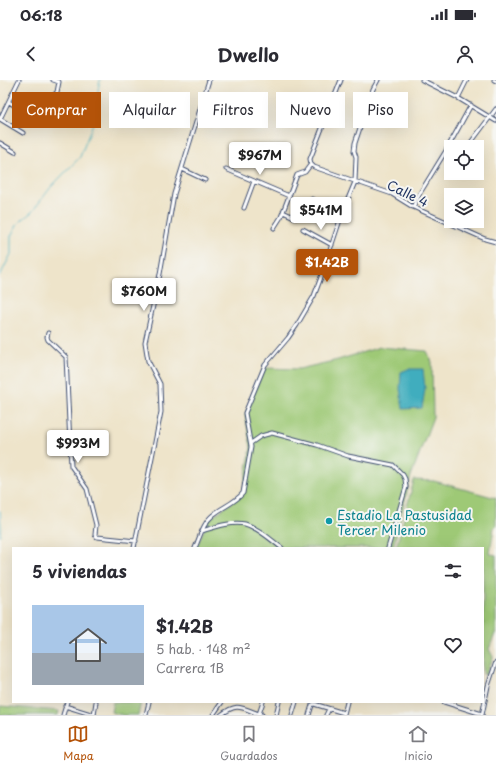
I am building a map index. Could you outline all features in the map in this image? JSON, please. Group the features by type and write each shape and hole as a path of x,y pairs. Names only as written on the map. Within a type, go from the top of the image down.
{"street":[{"path":"19,80 0,119 23,133"},
{"path":"53,80 59,82 57,92"},
{"path":"134,547 161,412 160,384 148,361 145,342 160,274 174,194 209,80"},
{"path":"274,228 281,218 297,175 305,172 311,164 310,159 341,80"},
{"path":"196,547 202,531 212,515 243,493 251,443 245,412 265,365 288,338 306,310 320,280 343,211 355,182 355,143 373,89 378,80"},
{"path":"422,80 471,105 496,121"},
{"path":"458,98 467,80"},
{"path":"413,207 471,105"},
{"path":"474,140 496,109"},
{"path":"0,143 15,152"},
{"name":"Calle 4","path":"311,164 314,167 392,194 413,207 485,239 496,242"},
{"path":"226,169 289,196"},
{"path":"182,170 205,180"},
{"path":"244,208 254,181"},
{"path":"312,199 343,211"},
{"path":"283,212 296,218"},
{"path":"303,229 332,245"},
{"path":"48,333 48,340 66,357 71,466 87,489 96,525 95,535 96,537 102,538 136,541"},
{"path":"251,443 261,436 272,433 316,445 348,456 393,465 403,475 406,487 388,547"},
{"path":"202,531 230,524 246,524 262,533 281,547"},
{"path":"448,703 482,714 496,662"},
{"path":"63,715 66,703"},
{"path":"65,706 94,715 96,703"},
{"path":"146,715 149,703"},
{"path":"213,715 221,703"},
{"path":"221,715 228,709 237,707 261,715 263,703"},
{"path":"276,715 279,703"},
{"path":"292,715 296,703"},
{"path":"309,715 312,705 314,704 344,714 347,703"},
{"path":"326,715 328,709"}],"green space":[{"path":"380,347 427,351 432,362 433,417 411,476 393,547 196,547 208,520 243,493 251,447 245,415 264,368 299,369 338,360"},
{"path":"414,480 434,481 496,498 496,526 494,527 490,554 496,555 496,631 489,649 493,657 486,675 484,674 484,547 396,547"},
{"path":"113,703 141,703 138,715 123,715 111,712"},
{"path":"0,706 59,711 58,715 0,715"}],"water":[{"path":"408,369 423,369 425,389 422,408 403,409 400,389 401,372"}],"waterway":[{"path":"0,276 11,254 11,236 18,223 32,212 51,187 80,157 99,108 98,90 100,80"},
{"path":"0,511 0,535"}],"place":[{"name":"Estadio La Pastusidad Tercer Milenio","path":"329,521"}]}
